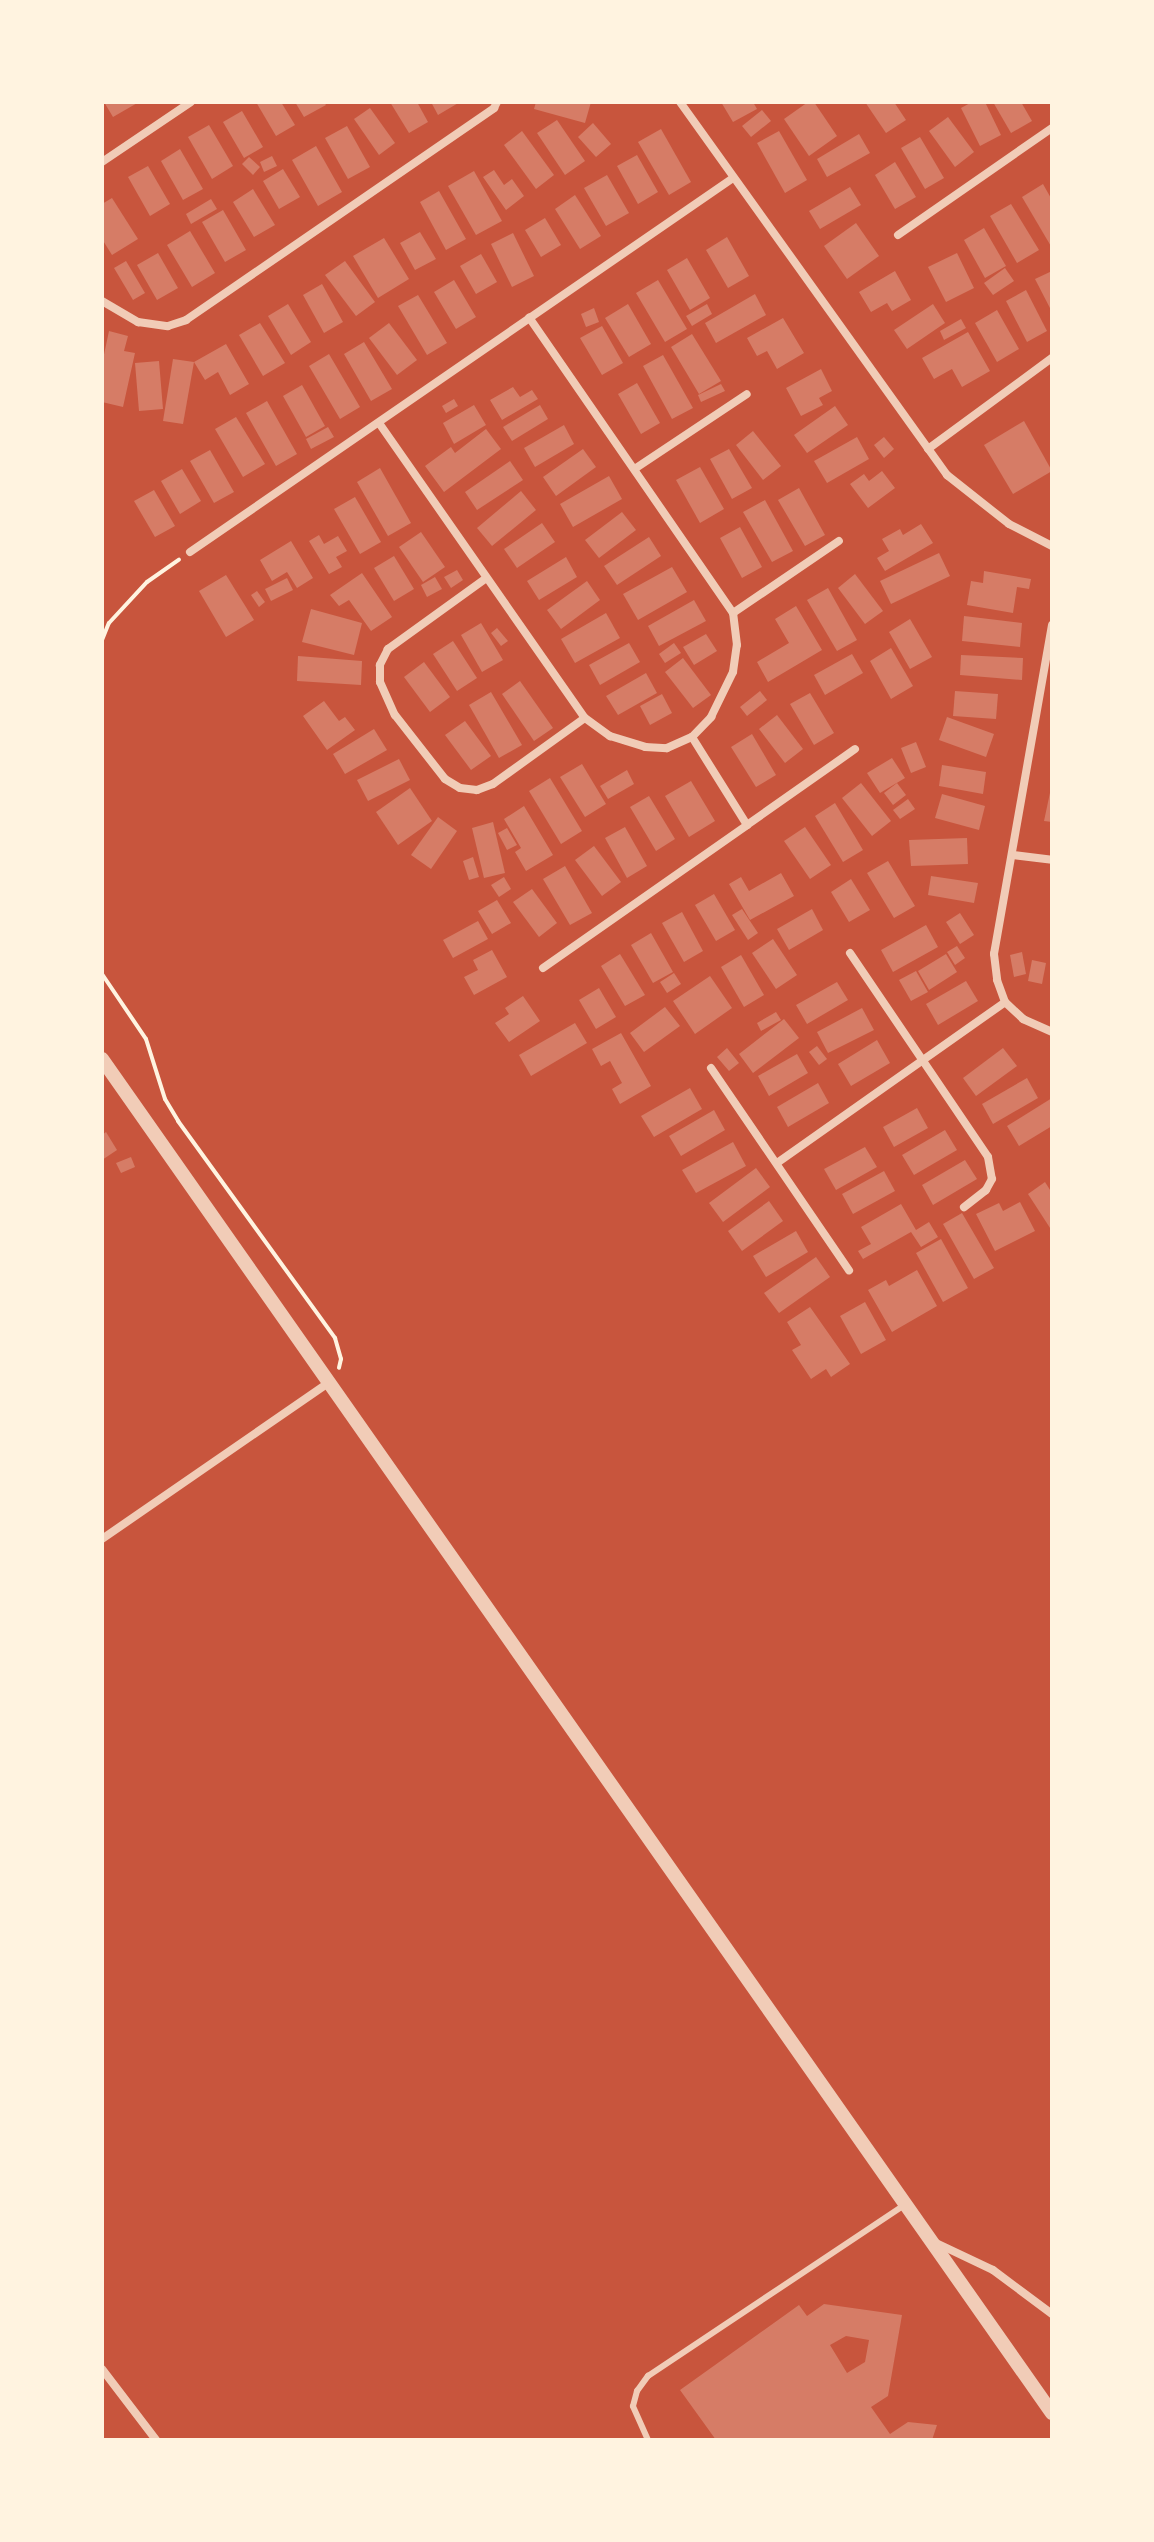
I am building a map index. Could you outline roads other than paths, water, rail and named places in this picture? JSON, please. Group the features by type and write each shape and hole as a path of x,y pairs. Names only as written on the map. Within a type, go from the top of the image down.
{"street":[{"path":"102,162 191,102"},
{"path":"102,301 138,322 168,326 186,320 494,108 497,102"},
{"path":"680,102 947,475 1009,524 1052,546"},
{"path":"898,235 1052,128"},
{"path":"190,552 733,178"},
{"path":"379,423 485,579 585,718 610,736 645,747 667,748 692,737 711,717 733,672 737,645 733,613 636,468 529,317"},
{"path":"928,449 1052,358"},
{"path":"636,468 747,394"},
{"path":"733,613 839,541"},
{"path":"485,579 388,649 380,665 380,682 395,715 445,779 460,788 477,790 493,784 585,718"},
{"path":"1052,625 1049,673 994,954 997,980 1005,1002 1023,1019 1052,1032"},
{"path":"692,737 747,825"},
{"path":"543,968 855,749"},
{"path":"1013,855 1052,860"},
{"path":"850,953 992,1168 992,1179 986,1190 964,1207"},
{"path":"777,1163 1005,1002"},
{"path":"102,1059 1052,2413"},
{"path":"711,1068 849,1270"},
{"path":"102,1539 328,1383"},
{"path":"933,2241 993,2270 1052,2314"},
{"path":"102,2369 156,2440"}],"lane":[{"path":"648,2440 633,2406 637,2391 648,2376 906,2204"}]}
